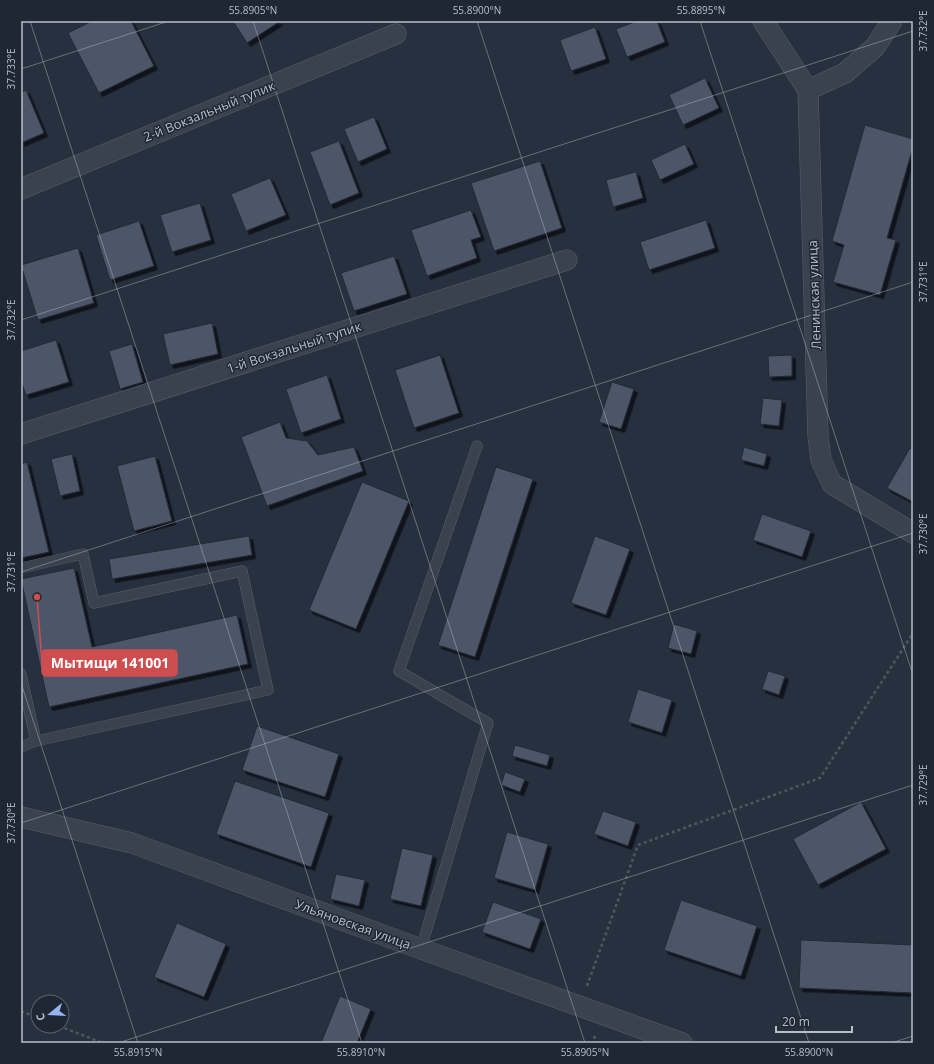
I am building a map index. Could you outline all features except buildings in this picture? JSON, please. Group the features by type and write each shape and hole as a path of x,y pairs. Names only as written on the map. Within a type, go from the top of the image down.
{"street":[{"path":"763,21 808,90 845,72 875,46 892,21"},
{"name":"2-й Вокзальный тупик","path":"21,189 396,34"},
{"name":"Ленинская улица","path":"808,90 818,428 821,460 832,484 913,533"},
{"name":"1-й Вокзальный тупик","path":"21,434 567,260"},
{"name":"Ульяновская улица","path":"21,817 132,843 682,1043"}],"lane":[{"path":"421,949 488,723 399,671 477,446"},
{"path":"21,568 83,554 94,603 242,571 268,690 36,741 21,747"},
{"path":"21,674 36,741"}],"path":[{"path":"597,1043 580,1005 638,845 820,778 913,633"},
{"path":"70,1030 102,1043"}],"place":[{"name":"Мытищи 141001","path":"37,597"}]}
